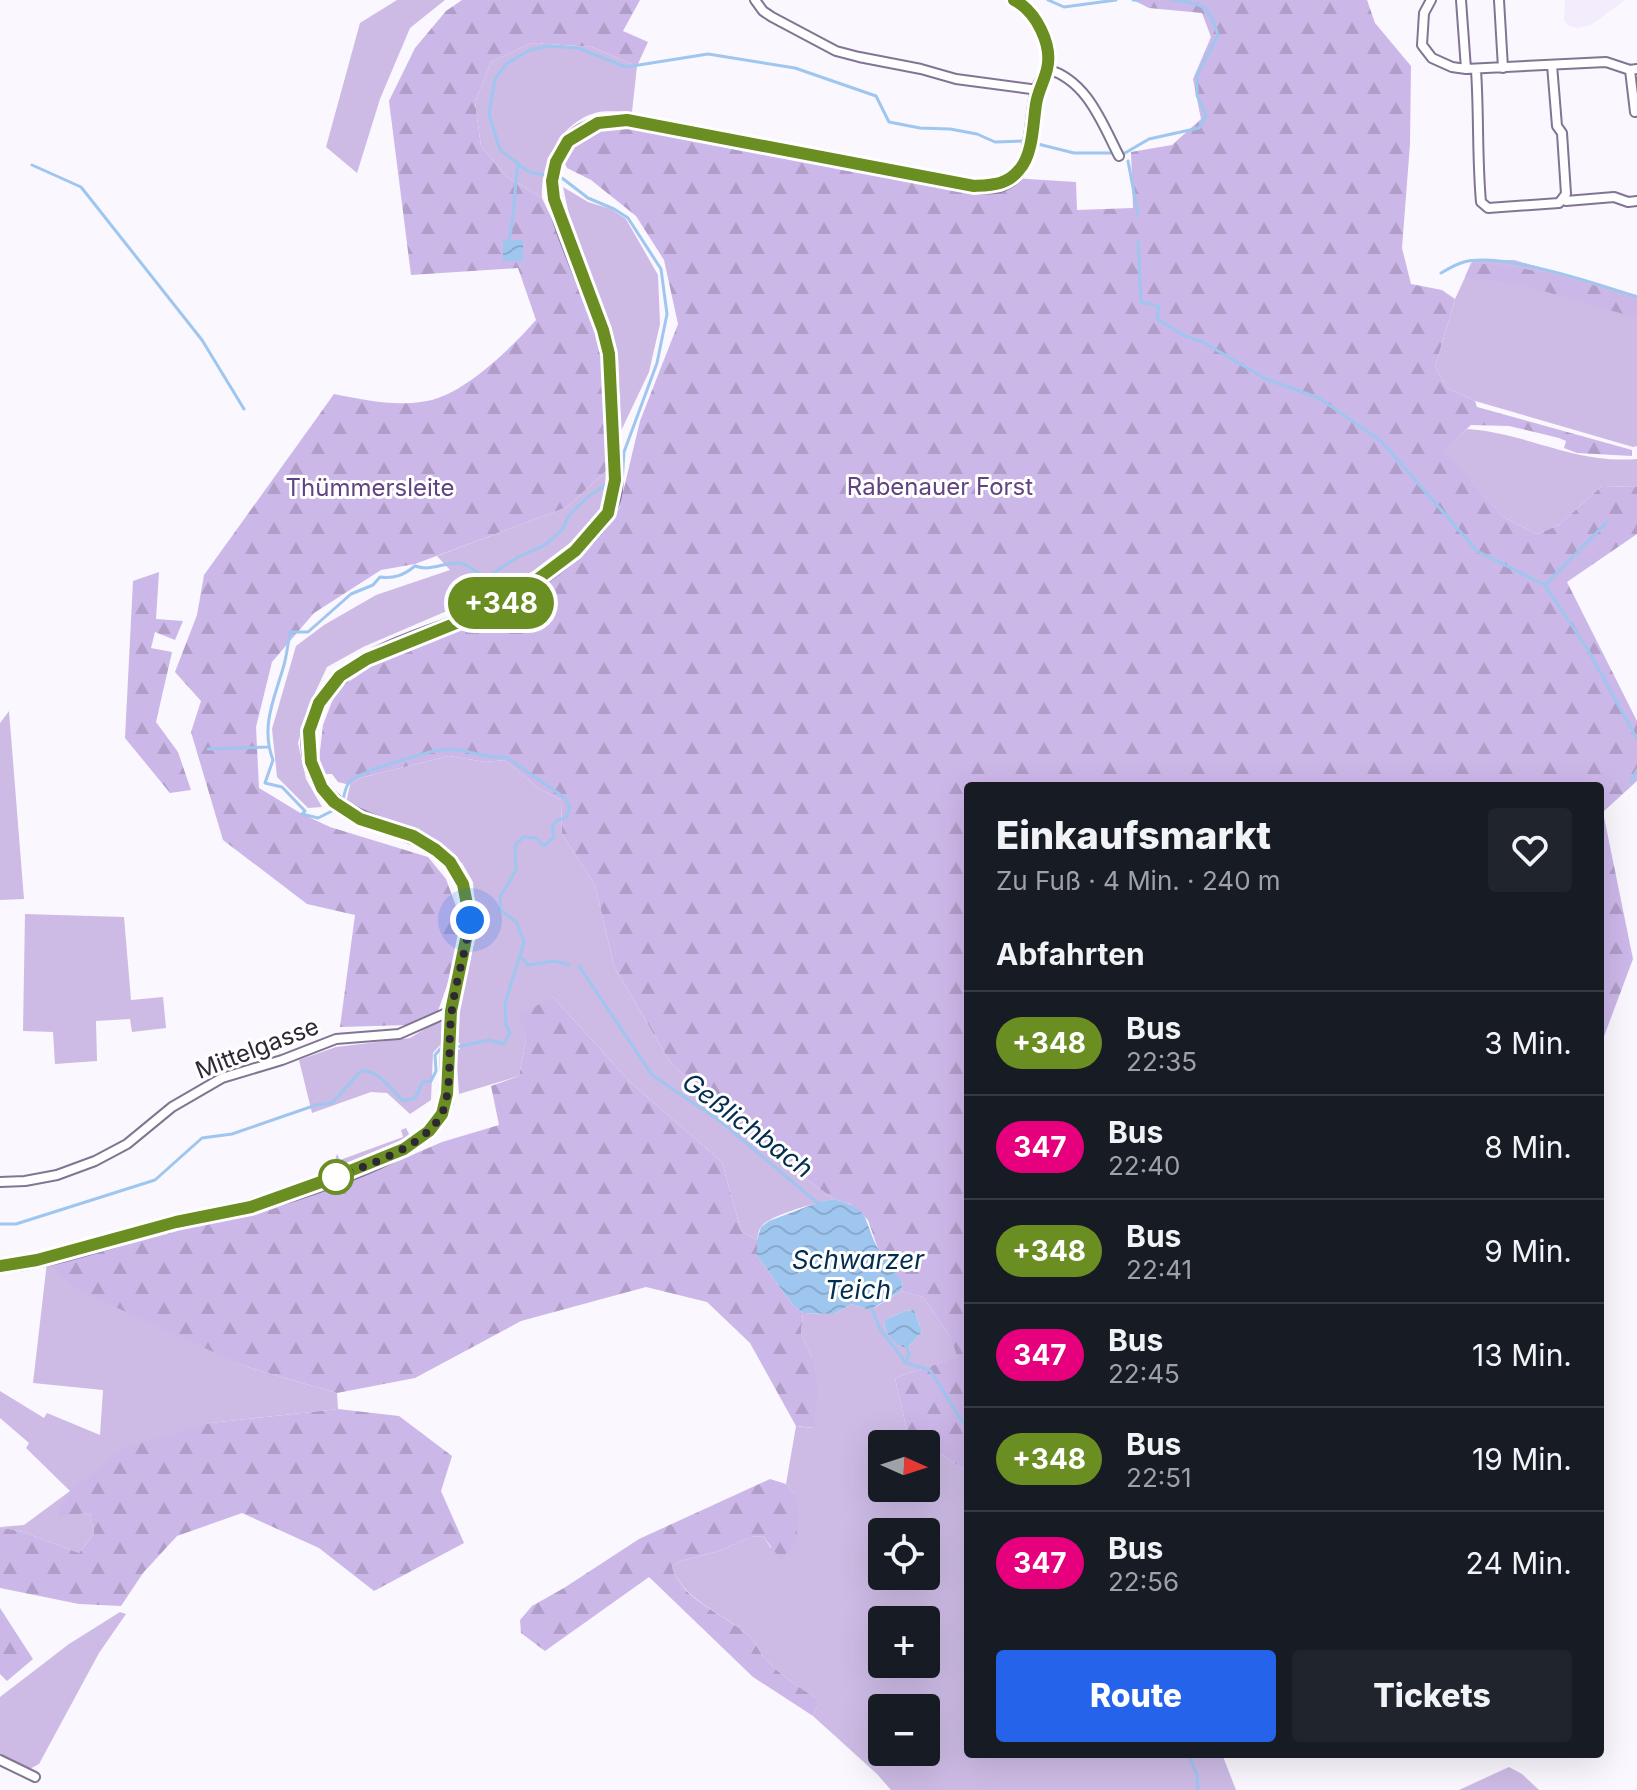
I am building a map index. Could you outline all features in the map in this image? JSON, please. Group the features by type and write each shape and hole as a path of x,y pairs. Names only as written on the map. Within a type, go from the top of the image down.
{"main road":[{"path":"0,1266 37,1260 176,1222 251,1207 404,1149 429,1131 442,1114 446,1102 451,1011 470,920 468,902 457,871 436,850 413,836 360,819 338,806 322,788 311,762 309,731 319,703 340,676 367,659 491,609 518,594 575,551 608,513 615,485 609,354 554,199 553,176 560,152 568,141 587,127 627,120 974,186 1002,184 1021,169 1030,142 1038,90 1047,69 1047,52 1035,18 1014,0"}],"street":[{"path":"755,0 772,17 836,51 956,79 1038,90"},
{"path":"1431,0 1424,13 1421,31 1422,45 1432,58 1452,67 1476,70 1606,62 1634,70 1635,112"},
{"path":"1461,0 1466,69"},
{"path":"1499,0 1503,68"},
{"path":"1476,70 1481,202 1488,208 1526,206 1559,203 1566,194 1562,133 1557,126 1552,65"},
{"path":"1047,69 1062,75 1082,92 1098,113 1117,152"},
{"path":"1566,201 1614,197 1628,202 1637,201"},
{"name":"Mittelgasse","path":"0,1182 57,1175 95,1161 127,1144 172,1107 222,1078 336,1039 399,1034 451,1011"},
{"path":"0,1760 35,1777"}],"shaded area":[{"path":"397,0 445,0 410,28 380,99 357,173 326,147 360,23"},
{"path":"1565,0 1625,0 1591,25 1578,28 1564,21"},
{"path":"531,43 592,47 637,66 632,112 595,113 583,118 562,135 549,159 542,198 507,177 481,146 475,102 491,62"},
{"path":"563,187 626,219 658,275 660,324 649,372 620,433 614,357 571,224"},
{"path":"1473,260 1514,260 1637,295 1637,446 1475,401 1447,388 1435,367 1455,299"},
{"path":"1467,429 1510,436 1592,457 1637,459 1637,487 1602,486 1559,525 1537,534 1503,517 1443,450"},
{"path":"606,471 604,505 574,540 533,571 363,647 327,667 307,710 298,743 306,779 322,807 308,808 277,777 272,729 296,646 324,625 376,595 450,570 437,556 567,507"},
{"path":"9,711 24,899 0,900 0,723"},
{"path":"449,756 486,762 504,760 540,789 561,800 562,834 595,885 614,966 670,1062 780,1160 834,1199 766,1222 757,1240 741,1231 722,1162 630,1082 553,997 520,1016 526,1040 519,1076 459,1094 456,1050 460,1049 460,1043 456,1042 460,990 476,935 473,882 462,863 431,840 346,803 350,785 360,778"},
{"path":"25,914 124,917 131,1000 163,997 166,1028 132,1032 130,1019 96,1021 97,1061 55,1064 53,1032 23,1031"},
{"path":"441,1019 442,1043 433,1053 431,1100 410,1114 387,1093 371,1092 312,1113 299,1060 336,1047 410,1038"},
{"path":"406,1128 410,1136 342,1166 335,1160 337,1154 340,1160 403,1137 401,1130"},
{"path":"47,1262 244,1366 337,1393 338,1409 211,1423 57,1515 90,1513 94,1533 79,1553 23,1532 0,1527 24,1525 70,1491 26,1448 29,1443 0,1418 0,1391 44,1418 47,1413 100,1435 103,1390 33,1383"},
{"path":"901,1291 923,1297 949,1335 959,1357 895,1378 907,1430 868,1430 868,1502 940,1502 940,1453 964,1469 964,1758 1224,1758 1236,1790 891,1790 868,1766 940,1766 940,1694 868,1694 868,1766 813,1716 817,1698 781,1674 749,1636 685,1589 672,1567 677,1562 719,1551 750,1537 763,1536 771,1548 794,1493 786,1484 796,1426 813,1428 812,1358 801,1333 803,1313 834,1314 851,1304 871,1310","holes":["914,1310 922,1332 907,1348 891,1337 884,1320"]},
{"path":"120,1612 126,1614 99,1653 39,1764 28,1770 0,1756 0,1697 69,1644"},
{"path":"1509,1767 1539,1790 1459,1790"}],"green space":[{"name":"Thümmersleite","path":"462,0 640,0 623,31 648,42 637,66 592,47 531,43 491,62 475,102 481,146 507,177 542,198 567,251 599,339 607,388 606,471 567,507 415,564 381,570 314,613 272,662 256,727 259,788 330,827 428,857 446,879 457,909 458,941 438,1011 408,1025 340,1027 355,915 307,904 223,840 191,732 201,701 175,672 197,615 204,575 334,394 392,403 415,403 442,397 472,380 536,320 518,268 411,275 389,101 415,48 446,11"},
{"name":"Rabenauer Forst","path":"1133,0 1367,0 1375,23 1411,66 1410,144 1402,248 1411,284 1442,290 1455,299 1435,367 1447,388 1475,401 1477,407 1632,450 1632,456 1577,453 1564,448 1566,441 1559,438 1509,426 1471,425 1444,450 1503,517 1537,534 1559,525 1602,486 1637,487 1637,534 1567,582 1637,721 1637,781 1604,811 1604,782 964,782 964,1469 940,1453 940,1430 907,1430 895,1378 958,1357 949,1335 923,1297 901,1291 903,1282 897,1277 888,1258 878,1249 868,1220 850,1204 834,1199 780,1160 670,1062 614,966 595,885 562,834 561,800 540,789 504,760 486,762 449,756 360,778 350,785 338,782 332,774 318,768 323,725 336,691 381,659 510,606 568,562 619,509 640,421 678,324 664,260 636,216 591,180 567,168 563,159 576,143 598,131 627,125 965,186 1012,178 1076,182 1077,210 1133,208 1131,152 1172,145 1201,119 1193,79 1211,37 1202,13 1149,8"},
{"path":"1471,263 1535,271 1617,293 1637,300 1637,318 1522,285 1465,277"},
{"path":"159,572 156,619 183,621 175,640 155,632 151,648 172,652 156,722 178,752 191,790 170,793 125,738 133,581"},
{"name":"Rabenauer Forst","path":"1604,817 1633,959 1604,1036"},
{"path":"553,997 630,1082 722,1162 741,1231 757,1240 757,1256 792,1304 803,1313 801,1333 812,1358 818,1385 814,1428 796,1426 750,1343 707,1302 646,1287 521,1321 415,1378 337,1393 244,1366 76,1289 47,1262 184,1224 261,1212 366,1175 442,1142 499,1125 491,1086 519,1076 526,1040 519,1015"},
{"path":"338,1409 399,1416 452,1456 441,1491 464,1543 374,1591 319,1548 242,1513 177,1536 143,1573 121,1606 79,1604 0,1588 0,1527 23,1532 79,1553 94,1533 90,1513 57,1516 70,1491 126,1447 211,1423"},
{"path":"770,1479 786,1484 794,1493 799,1514 796,1542 781,1560 763,1536 750,1537 719,1551 677,1562 672,1567 677,1579 694,1598 749,1636 775,1668 817,1698 813,1716 753,1677 649,1577 545,1651 521,1633 520,1620 532,1606 639,1539"},
{"path":"0,1608 33,1659 7,1681 0,1674"}],"water":[{"path":"503,240 523,240 523,261 503,261"},
{"name":"Schwarzer Teich","path":"834,1199 854,1207 864,1216 877,1247 903,1282 901,1291 870,1310 851,1304 834,1314 803,1313 792,1304 757,1256 757,1240 761,1227 769,1221"},
{"path":"914,1310 922,1332 907,1348 891,1338 884,1320"}],"waterway":[{"path":"1048,0 1064,7 1116,0"},
{"path":"1133,0 1140,0"},
{"path":"1034,143 1074,153 1125,153 1149,139 1199,128 1206,116 1197,95 1197,75 1218,35 1208,11 1203,7 1172,0"},
{"path":"549,176 529,172 500,150 489,114 495,79 506,64 530,50 548,46 578,48 626,67 708,54 795,68 876,96 889,122 977,134 995,142 1027,141"},
{"path":"1128,161 1138,214"},
{"path":"32,165 81,187 202,340 244,409"},
{"path":"509,240 518,165"},
{"path":"556,177 562,178 588,198 628,218 661,269 667,314 657,363 624,452 622,483 619,483"},
{"path":"1138,242 1141,302 1159,306 1157,319 1266,379 1319,398 1381,441 1477,551 1545,585 1588,650 1637,739"},
{"path":"1441,273 1464,262 1502,261 1550,271 1637,297"},
{"path":"332,811 318,818 302,814 305,811 282,787 265,783 273,760 268,723 290,632 308,632 351,594 373,585 380,577 399,576 415,566 426,568 459,563 487,577 518,557 545,545 562,530 569,515 589,496 604,486 612,485"},
{"path":"1545,585 1607,522"},
{"path":"208,749 268,747"},
{"path":"343,800 349,782 367,772 430,752 450,749 506,757 565,798 570,807 567,817 558,820 552,827 554,837 544,846 536,838 523,837 515,846 516,870 500,897 500,909 517,923 524,942 505,1004 506,1025 510,1033 504,1044 489,1040 456,1047"},
{"path":"1631,782 1637,770"},
{"path":"522,958 528,965 555,961 569,965"},
{"name":"Geßlichbach","path":"579,966 652,1075 720,1121 820,1205"},
{"path":"0,1224 16,1224 155,1180 202,1138 232,1134 316,1105 332,1103 361,1071 379,1077 403,1101 415,1098 423,1082 431,1081 436,1071 435,1055 442,1047"},
{"path":"872,1309 880,1329 906,1363"},
{"name":"Geßlichbach","path":"905,1344 909,1353 906,1363 930,1370 964,1423"},
{"name":"Geßlichbach","path":"1190,1758 1197,1775 1198,1790"}],"bus line":[{"name":"+348","path":"0,1266 37,1260 176,1222 251,1207 404,1149 429,1131 442,1114 447,1094 451,1011 470,920 463,884 450,862 436,850 413,836 360,819 334,802 322,788 311,762 309,731 319,703 340,676 367,659 491,609 518,594 575,551 608,513 615,490 609,354 554,199 552,181 560,152 568,141 598,123 627,120 974,186 1002,184 1021,169 1031,139 1038,90 1049,60 1035,18 1014,0"}],"route":[{"path":"336,1177 404,1149 429,1131 442,1114 447,1094 451,1011 470,920"}]}
